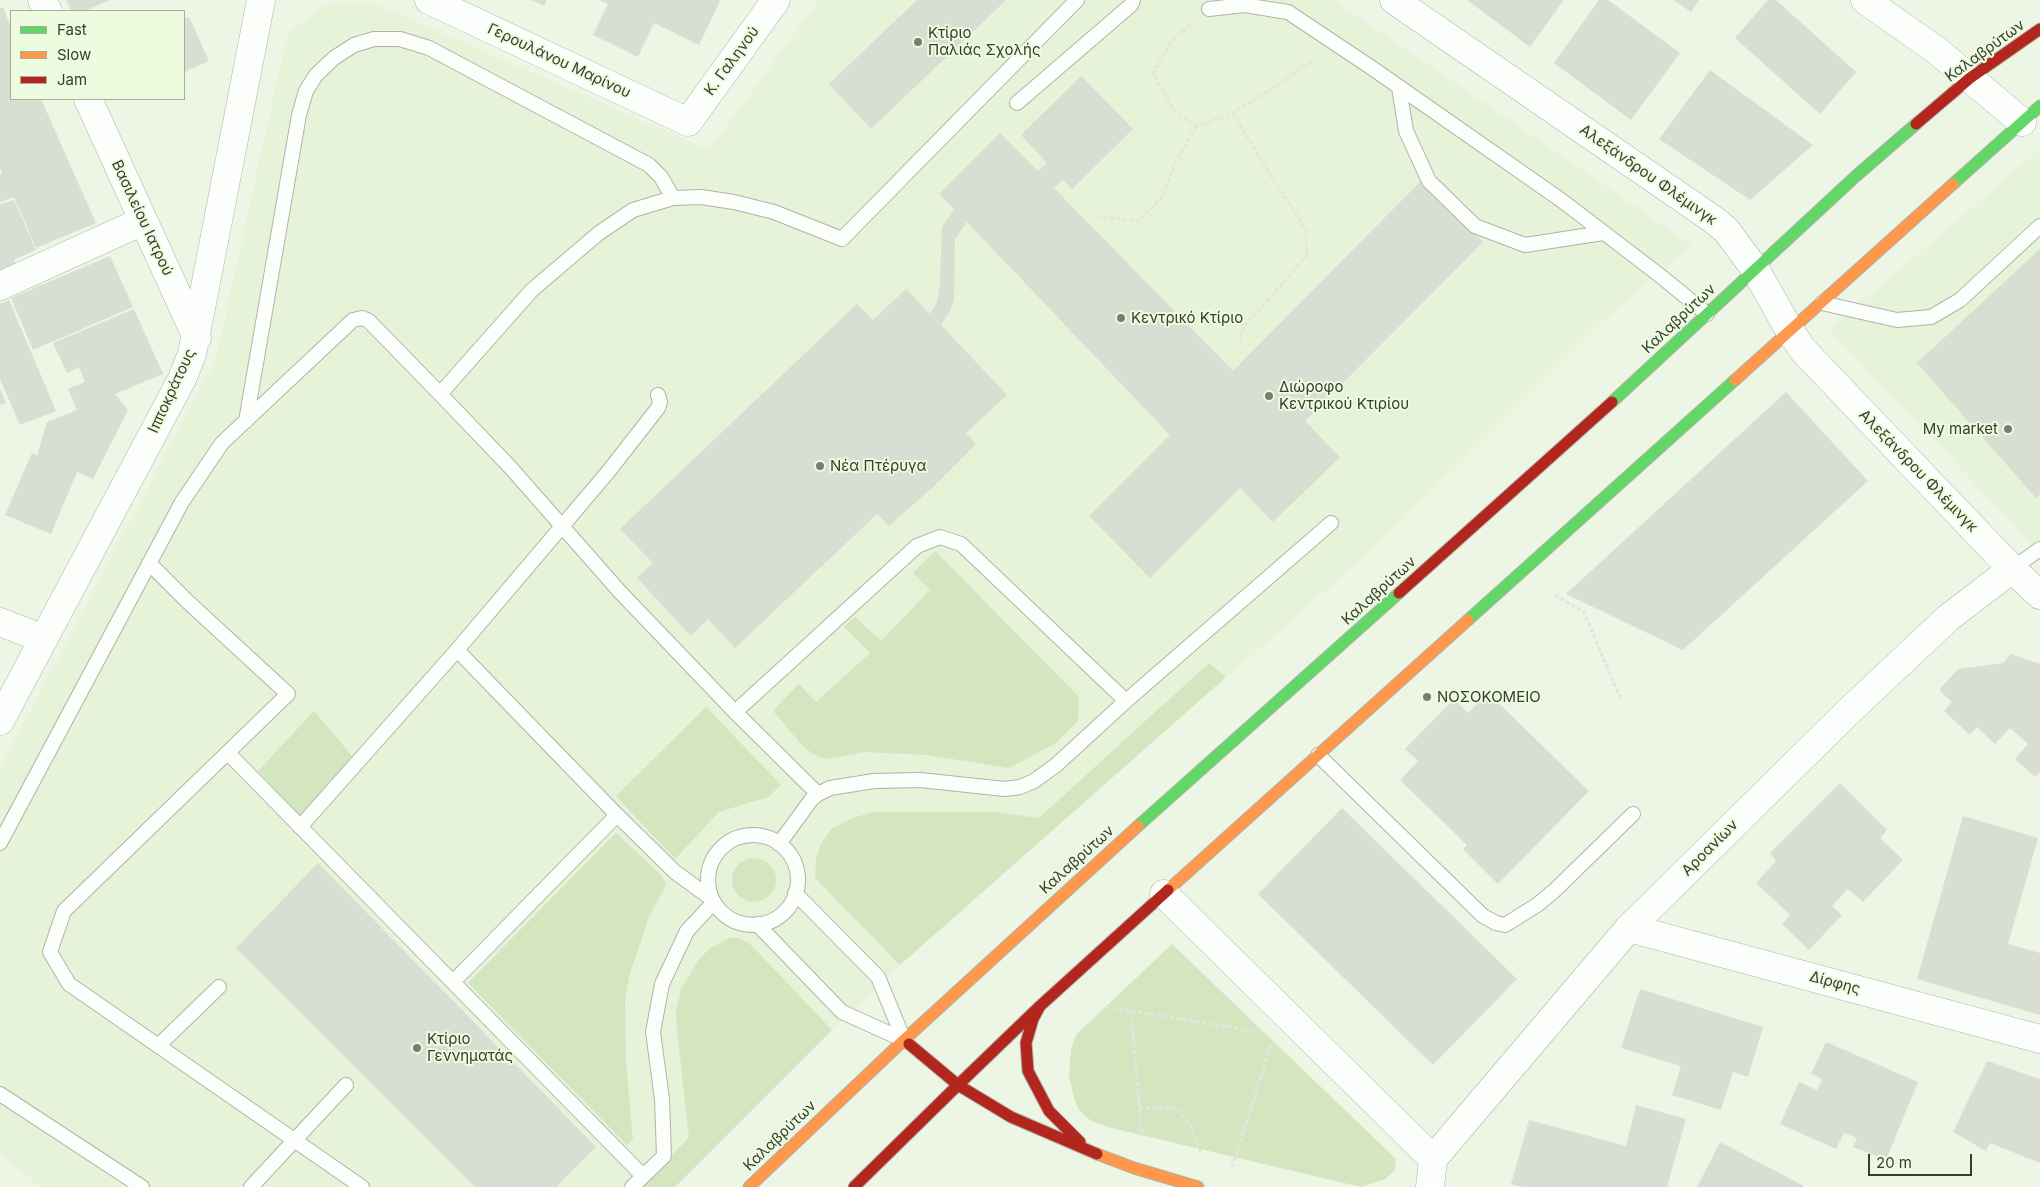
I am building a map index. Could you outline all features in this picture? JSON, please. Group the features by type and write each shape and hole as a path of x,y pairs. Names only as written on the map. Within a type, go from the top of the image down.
{"main road":[{"name":"Καλαβρύτων","path":"748,1187 978,969 1519,486 1856,176 1970,78 2040,29"},
{"path":"854,1187 1040,1006 2031,114"},
{"path":"1040,1006 1032,1019 1026,1043 1028,1071 1049,1111 1069,1132 1093,1152"},
{"path":"904,1040 958,1085 1011,1117 1134,1168 1198,1187"}],"street":[{"name":"Ιπποκράτους","path":"0,721 182,379 192,354 197,338 261,0"},
{"name":"Γερουλάνου Μαρίνου","path":"429,0 688,122"},
{"name":"Κ. Γαληνού","path":"688,122 776,0"},
{"name":"Αλεξάνδρου Φλέμινγκ","path":"1394,0 1714,220 1735,242 1754,269 1803,350 2012,569 2040,595"},
{"path":"1865,0 1936,50 1970,78 2031,114"},
{"name":"Βασιλείου Ιατρού","path":"88,100 197,338"},
{"path":"0,286 144,221"},
{"name":"Αροανίων","path":"1433,1159 1629,928 1847,713 1941,625 2012,569"},
{"path":"0,622 44,639"},
{"path":"1164,894 1433,1159 1430,1187"},
{"name":"Δίρφης","path":"1629,928 2040,1039"}],"lane":[{"path":"440,394 532,290 599,233 633,210 673,198 701,196 774,212 842,239 1077,0"},
{"path":"1017,103 1131,5 1133,0"},
{"path":"1209,9 1244,5 1288,12 1561,200 1707,314"},
{"path":"246,421 298,125 306,91 316,75 334,58 354,45 374,39 400,39 429,48 649,165 662,177 673,198"},
{"path":"1399,87 1406,130 1429,181 1475,226 1525,245 1603,233"},
{"path":"1822,303 1897,320 1931,317 1960,300 2040,226"},
{"path":"0,843 182,502 222,443 353,320 362,318 369,321 440,394 620,592 735,712 818,794"},
{"path":"300,827 457,650 561,525 608,472 658,408 660,402 658,395"},
{"path":"779,844 808,804 818,794 835,787 884,780 920,780 1005,789 1020,787 1034,782 1047,774 1126,701 1331,523"},
{"path":"735,712 917,546 940,537 961,544 1126,701"},
{"name":"Αροανίων","path":"2012,569 2040,549"},
{"path":"149,563 188,602 288,694 64,911 50,952 68,984 362,1187"},
{"path":"457,650 675,872 713,900 730,918 743,924 757,924 770,921 781,915 790,905 795,893 797,882 795,866 790,856 779,844 766,837 752,835 737,838 724,846 715,856 709,870 708,884 713,900"},
{"path":"228,753 643,1176"},
{"path":"1318,755 1483,916 1496,923 1505,925 1554,891 1633,814"},
{"path":"453,982 617,815"},
{"path":"795,893 878,978 904,1040"},
{"path":"632,1187 664,1156 662,1099 653,1032 662,984 687,931 713,900"},
{"path":"757,924 842,1012 904,1040"},
{"path":"158,1046 219,987"},
{"path":"251,1187 346,1085"},
{"path":"0,1094 142,1187"}],"path":[{"path":"1197,126 1174,111 1153,74 1172,40 1209,9"},
{"path":"1097,216 1137,222 1161,199 1176,161 1197,126 1233,113 1276,86 1334,43"},
{"path":"1233,113 1272,178 1306,229 1308,254 1243,328 1239,349"},
{"path":"1555,595 1584,612 1621,700"},
{"path":"1106,1007 1256,1031"},
{"path":"1131,1011 1142,1145"},
{"path":"1232,1167 1272,1044"},
{"path":"1139,1108 1174,1108 1179,1110 1190,1126 1204,1160"}],"shaded area":[{"path":"819,0 1334,0 1692,245 1603,321 1383,540 900,965 675,1187 40,1187 0,1153 0,768 216,359 287,35 322,6 369,1 709,150"},
{"path":"2040,149 2040,552 1829,330"},
{"path":"935,551 1079,697 1078,721 1056,743 1009,768 927,755 865,752 826,759 813,754 802,745 773,711 799,684 816,702 870,653 844,627 855,617 881,641 930,590 913,573"},
{"path":"1209,663 1226,677 900,965 815,878 816,858 821,844 831,829 852,818 874,812 994,812 1039,818"},
{"path":"706,707 781,785 768,797 719,812 675,859 616,796"},
{"path":"314,711 352,756 300,816 258,771"},
{"path":"616,833 662,876 666,885 649,917 630,973 625,1000 626,1060 633,1140 627,1145 468,983"},
{"path":"750,858 758,858 770,864 776,880 770,896 758,902 750,902 738,896 732,884 732,876 738,864"},
{"path":"729,938 740,938 751,945 832,1030 675,1187 639,1187 689,1138 676,1012 681,989 700,958 709,949"},
{"path":"1172,944 1396,1159 1395,1170 1385,1179 1361,1187 1107,1127 1091,1121 1079,1110 1074,1098 1069,1075 1071,1049 1076,1035"}],"building":[{"path":"66,0 110,0 87,10 71,10"},
{"path":"531,0 547,0 544,6"},
{"path":"600,0 720,1 699,45 654,23 638,57 593,35 608,4"},
{"name":"Κτίριο Παλιάς Σχολής","path":"917,0 1006,0 871,129 829,84"},
{"path":"1467,0 1564,0 1530,47"},
{"path":"1599,0 1608,0 1680,53 1631,120 1554,63"},
{"path":"1674,0 1699,0 1691,12"},
{"path":"1768,0 1776,0 1856,72 1820,114 1735,38"},
{"path":"3,7 10,24 10,100 41,100 96,223 36,248 14,197 1,202 0,200 0,174 2,173 0,167 0,8"},
{"path":"189,17 209,61 185,72 185,19"},
{"path":"1710,70 1813,145 1750,200 1659,139"},
{"path":"1081,76 1133,129 1072,189 1063,180 1054,188 1233,371 1421,181 1483,242 1305,421 1340,457 1273,522 1240,488 1150,578 1089,516 1170,435 967,222 955,239 954,300 949,313 941,325 1007,395 966,433 976,444 932,488 889,526 877,514 735,648 708,619 691,636 637,578 653,563 620,529 857,304 873,320 906,289 930,314 937,302 940,283 942,227 954,209 939,194 1000,133 1038,171 1047,163 1021,135"},
{"path":"14,200 36,250 14,260 16,265 0,272 0,205"},
{"name":"My market","path":"2040,249 2040,495 2036,498 1917,363"},
{"path":"110,256 133,307 33,350 11,298"},
{"path":"9,300 56,411 20,425 0,379 0,304"},
{"path":"134,309 163,374 115,394 128,410 93,479 77,472 51,534 5,515 32,453 37,455 47,422 77,410 68,389 85,382 79,367 67,373 53,343"},
{"path":"0,389 6,403 0,405"},
{"path":"1786,392 1868,481 1683,650 1566,594"},
{"path":"2011,654 2040,664 2040,772 2035,777 2015,759 2028,744 2010,728 1995,744 1977,727 1970,735 1944,711 1952,702 1939,690 1958,669 2003,663"},
{"path":"1488,693 1589,791 1498,884 1463,849 1467,845 1400,780 1418,761 1405,749 1454,699 1468,713"},
{"path":"1840,783 1887,830 1880,838 1903,860 1863,902 1848,889 1832,906 1842,915 1809,950 1782,924 1790,915 1756,883 1776,861 1770,853"},
{"path":"1342,808 1517,979 1433,1065 1258,894"},
{"path":"1963,816 2038,838 2008,944 2040,953 2040,1015 1917,979"},
{"name":"Κτίριο Γεννηματάς","path":"318,863 596,1147 556,1187 475,1187 236,948"},
{"path":"1640,989 1763,1027 1748,1077 1733,1072 1721,1110 1672,1095 1681,1066 1621,1048"},
{"path":"1826,1042 1918,1082 1886,1160 1853,1147 1857,1138 1844,1133 1836,1149 1780,1124 1799,1082 1817,1090 1822,1079 1811,1074"},
{"path":"1987,1061 2040,1079 2040,1163 1990,1143 1986,1151 1953,1132"},
{"path":"1636,1105 1686,1119 1667,1187 1523,1187 1511,1184 1529,1120 1626,1146"},
{"path":"1720,1142 1804,1186 1697,1187"}],"traffic: fast":[{"path":"1953,184 2040,106"},
{"path":"1612,402 1856,176 1916,124"},
{"path":"1468,620 1735,380"},
{"path":"1138,826 1399,593"}],"traffic: slow":[{"path":"1735,380 1953,184"},
{"path":"1168,890 1468,620"},
{"path":"904,1040 1138,826"},
{"path":"749,1187 904,1040 909,1044"},
{"path":"1097,1154 1134,1168 1198,1187"}],"traffic: jam":[{"path":"1916,124 1970,78 2040,29"},
{"path":"1399,593 1612,402"},
{"path":"958,1085 1040,1006 1168,890"},
{"path":"1040,1006 1033,1019 1026,1043 1028,1071 1049,1111 1080,1142"},
{"path":"909,1044 958,1085 1011,1117 1097,1154"},
{"path":"854,1187 958,1085"}],"place":[{"name":"Κτίριο Παλιάς Σχολής","path":"918,42"},
{"name":"Κεντρικό Κτίριο","path":"1121,318"},
{"name":"Διώροφο Κεντρικού Κτιρίου","path":"1269,396"},
{"name":"My market","path":"2008,429"},
{"name":"Νέα Πτέρυγα","path":"820,466"},
{"name":"ΝΟΣΟΚΟΜΕΙΟ","path":"1427,697"},
{"name":"Κτίριο Γεννηματάς","path":"417,1048"}]}
